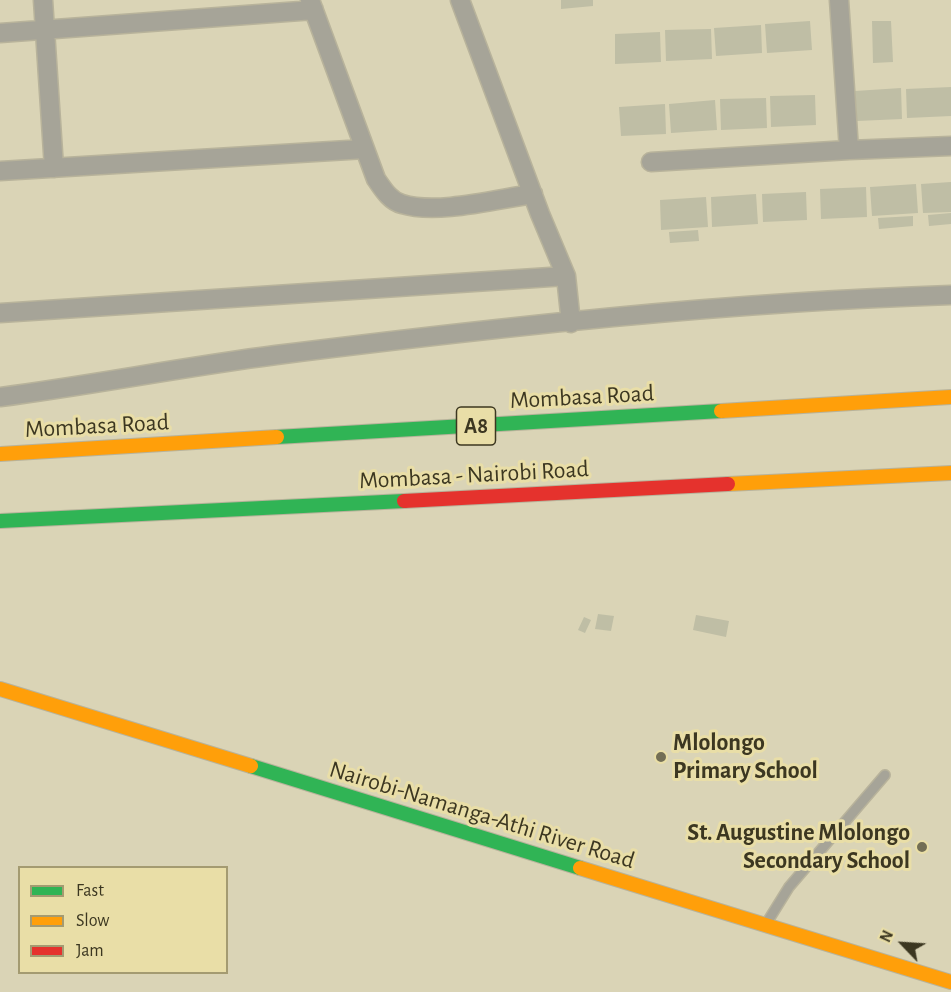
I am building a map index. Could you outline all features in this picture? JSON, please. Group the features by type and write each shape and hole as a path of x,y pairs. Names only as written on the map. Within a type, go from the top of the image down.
{"main road":[{"name":"Mombasa Road","path":"0,454 951,397"},
{"name":"Mombasa - Nairobi Road","path":"0,520 951,473"},
{"name":"Nairobi-Namanga-Athi River Road","path":"0,689 951,982"}],"street":[{"path":"43,0 54,168"},
{"path":"460,0 566,276 571,323"},
{"path":"839,0 849,150"},
{"path":"0,33 312,5 376,179 387,195 401,204 443,207 533,194"},
{"path":"651,162 951,146"},
{"path":"0,171 365,149"},
{"path":"0,314 566,276"},
{"path":"0,397 275,355 571,323 798,302 951,294"}],"lane":[{"path":"765,926 789,887 885,775"}],"building":[{"path":"561,0 593,0 593,6 561,9"},
{"path":"810,21 812,50 767,53 765,24"},
{"path":"872,21 891,21 893,62 873,63"},
{"path":"761,25 762,53 716,56 714,28"},
{"path":"711,29 712,59 666,61 665,30"},
{"path":"660,32 661,62 615,64 615,34"},
{"path":"951,87 951,116 907,118 906,89"},
{"path":"901,88 902,119 857,121 855,91"},
{"path":"815,95 816,125 771,127 770,96"},
{"path":"766,98 767,128 721,130 720,99"},
{"path":"715,100 717,130 671,133 669,104"},
{"path":"665,104 666,134 621,136 619,107"},
{"path":"951,182 951,212 923,213 921,184"},
{"path":"916,184 918,213 872,216 870,187"},
{"path":"866,187 867,217 821,219 820,189"},
{"path":"806,192 807,220 763,222 762,194"},
{"path":"756,194 758,224 712,227 711,197"},
{"path":"706,197 708,227 661,230 660,200"},
{"path":"951,213 951,224 929,226 928,215"},
{"path":"913,216 913,226 879,229 878,218"},
{"path":"698,230 699,241 670,243 669,232"},
{"path":"598,614 614,616 611,631 595,629"},
{"path":"696,615 729,621 726,637 693,630"},
{"path":"584,617 591,620 585,633 578,630"}],"traffic: fast":[{"path":"277,437 721,411"},
{"path":"0,521 404,501"},
{"path":"251,766 580,868"}],"traffic: slow":[{"path":"721,411 951,397"},
{"path":"0,454 277,437"},
{"path":"728,484 951,473"},
{"path":"0,689 251,766"},
{"path":"580,868 951,982"}],"traffic: jam":[{"path":"404,501 728,484"}],"place":[{"name":"Mlolongo Primary School","path":"661,757"},
{"name":"St. Augustine Mlolongo Secondary School","path":"922,847"}]}
